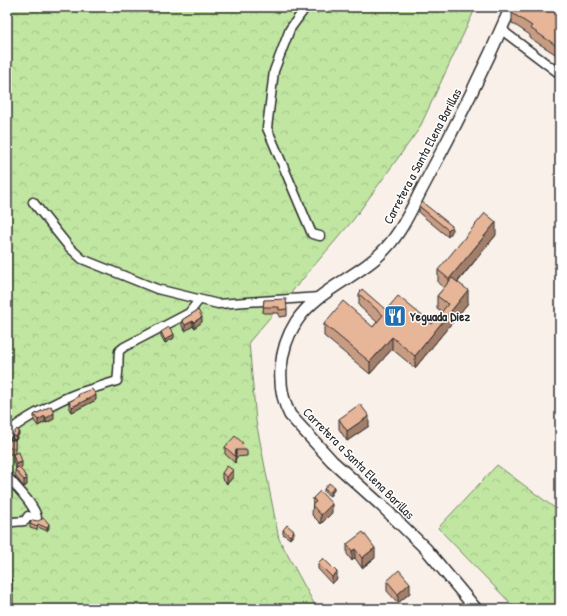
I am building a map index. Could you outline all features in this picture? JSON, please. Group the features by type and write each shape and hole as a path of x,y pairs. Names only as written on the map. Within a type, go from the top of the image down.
{"main road":[{"name":"Carretera a Santa Elena Barillas","path":"476,609 426,550 382,506 332,460 290,415 285,405 280,374 286,343 296,322 320,297 366,267 378,257 398,233 452,132 512,7"}],"street":[{"path":"306,7 290,29 274,71 267,128 312,234 320,236"},
{"path":"502,28 507,34 560,74"},
{"path":"33,202 70,247 82,259 157,289 218,304 320,297"},
{"path":"7,436 8,433 19,424 50,406 77,393 117,381 119,373 119,351 189,313 200,300"},
{"path":"7,476 37,514 37,519 28,516 25,521 7,521"}],"green space":[{"path":"7,7 476,7 419,129 353,220 249,342 256,421 279,539 317,609 7,609"},
{"path":"497,465 560,512 560,609 516,609 438,528"}],"building":[{"path":"514,7 560,7 560,48 530,28 532,26 512,13"},
{"path":"422,202 452,226 448,230 419,206"},
{"path":"485,213 496,222 449,279 438,270"},
{"path":"452,278 468,290 415,356 392,337 370,362 324,324 343,301 373,327 383,315 359,294 362,289 386,310 398,296 432,324 448,304 437,296"},
{"path":"286,299 287,309 279,310 279,307 263,307 264,300"},
{"path":"198,310 202,317 185,325 182,320"},
{"path":"169,327 174,334 165,340 161,332"},
{"path":"92,389 96,395 72,407 69,402 81,393"},
{"path":"360,404 369,416 347,431 339,419"},
{"path":"51,406 54,413 48,417 46,418 45,416 38,420 34,415"},
{"path":"17,429 19,431 16,437 12,435"},
{"path":"235,436 243,443 241,444 247,450 236,450 235,456 225,447"},
{"path":"7,440 15,440 15,448 7,448"},
{"path":"19,452 22,462 16,464 13,454"},
{"path":"560,455 560,462 557,460"},
{"path":"227,466 233,470 227,477 222,473"},
{"path":"18,467 27,479 24,480 15,470"},
{"path":"329,483 334,487 330,493 324,489"},
{"path":"320,491 332,504 321,515 312,505 316,502 313,498"},
{"path":"7,503 9,503 9,509 7,509"},
{"path":"44,518 49,524 47,528 38,524 37,527 30,524 32,520 38,521"},
{"path":"287,525 294,531 290,536 283,530"},
{"path":"363,532 375,548 362,558 355,549 352,551 347,544"},
{"path":"323,558 337,572 332,577 318,563"},
{"path":"399,570 410,583 398,594 387,581"},
{"path":"7,582 13,594 7,597"},
{"path":"7,598 15,608 18,607 20,609 7,609"}],"place":[{"name":"Yeguada Diez","path":"395,316"}]}
